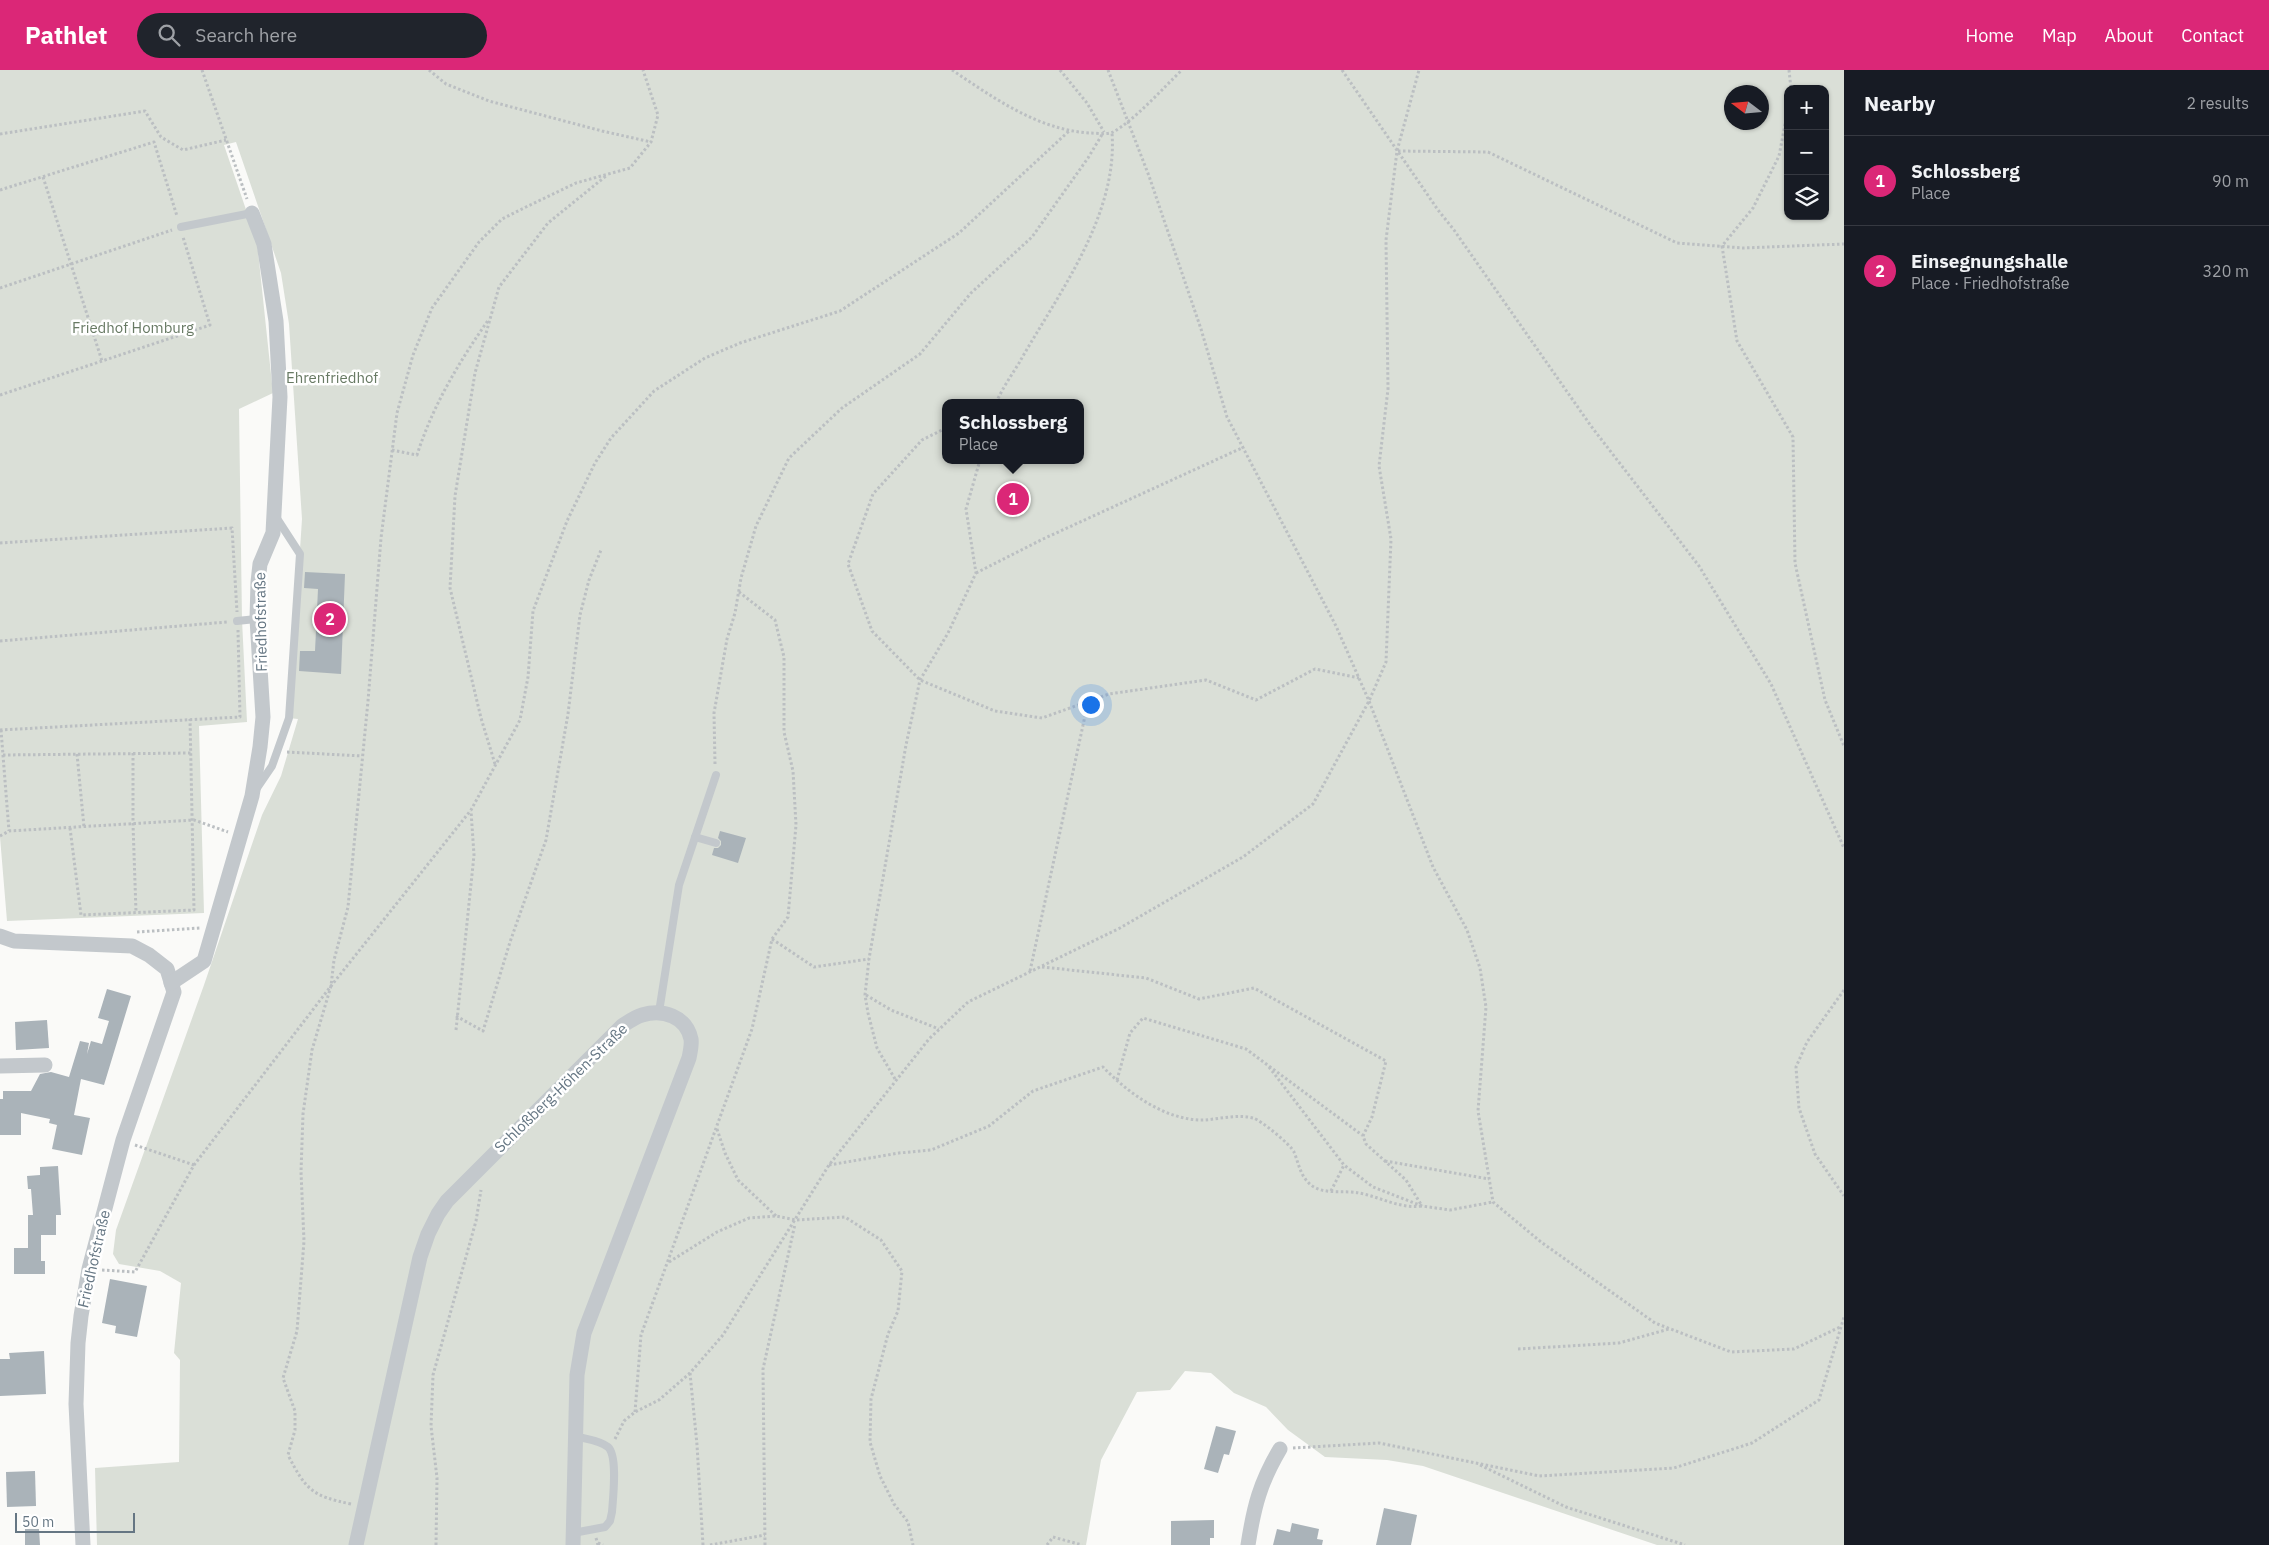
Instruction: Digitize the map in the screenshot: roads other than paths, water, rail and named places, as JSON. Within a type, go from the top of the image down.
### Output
[{"type":"street","name":"Friedhofstraße","points":[[83,1545],[76,1378],[80,1325],[89,1269],[123,1140],[174,992],[171,983],[204,961],[252,796],[263,717],[257,619],[260,564],[273,533],[280,397],[276,320],[264,244],[252,213]]},
{"type":"street","points":[[0,936],[14,941],[132,946],[149,955],[167,969],[171,983]]},
{"type":"street","name":"Schloßberg-Höhen-Straße","points":[[356,1545],[420,1257],[428,1234],[438,1214],[447,1201],[485,1162],[622,1026],[641,1015],[658,1012]]},
{"type":"street","points":[[573,1539],[577,1375],[584,1333],[689,1058],[692,1040],[686,1026],[672,1014],[658,1012]]},
{"type":"street","points":[[0,1066],[44,1065]]},
{"type":"street","points":[[1248,1545],[1255,1502],[1266,1472],[1280,1449]]},
{"type":"lane","points":[[181,227],[252,213]]},
{"type":"lane","points":[[252,796],[272,766],[279,751],[289,718],[300,554],[274,516]]},
{"type":"lane","points":[[237,621],[257,619]]},
{"type":"lane","points":[[658,1012],[679,885],[716,774]]},
{"type":"lane","points":[[695,837],[716,843]]},
{"type":"lane","points":[[573,1539],[605,1527],[610,1521],[614,1457],[610,1448],[602,1443],[575,1436]]},
{"type":"place","name":"Schlossberg","points":[[1013,499]]},
{"type":"place","name":"Einsegnungshalle","points":[[330,619]]},
{"type":"park label","name":"Friedhof Homburg","points":[[133,328]]},
{"type":"park label","name":"Ehrenfriedhof","points":[[332,378]]}]
